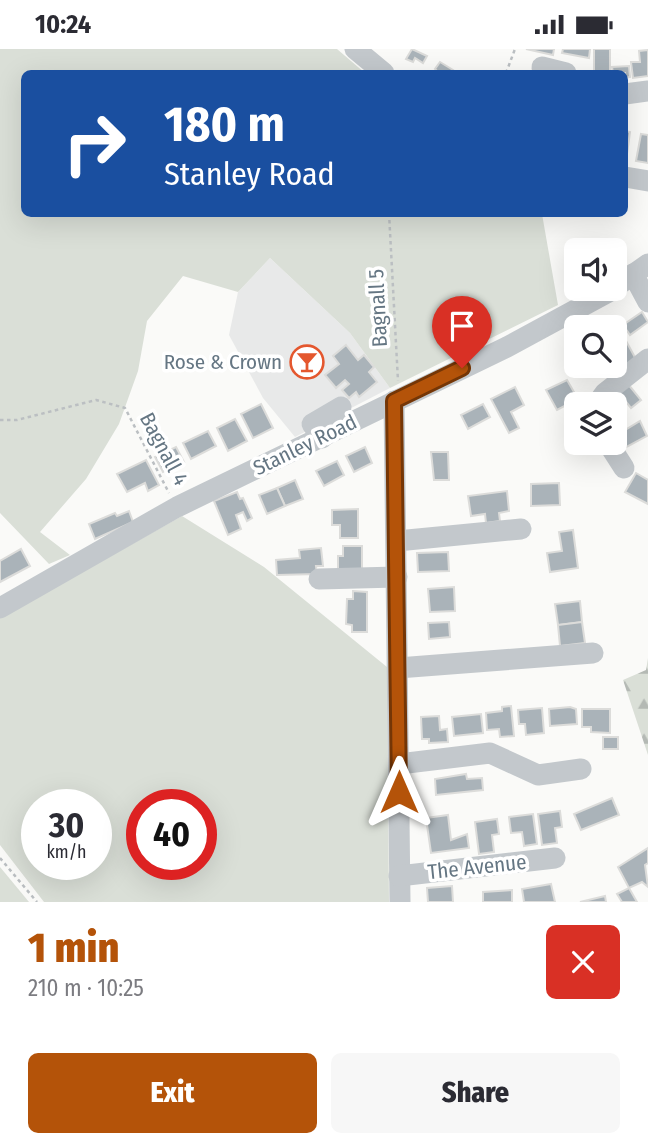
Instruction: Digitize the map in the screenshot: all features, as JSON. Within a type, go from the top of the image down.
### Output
[{"type":"street","points":[[355,49],[380,70]]},
{"type":"street","points":[[542,67],[554,70]]},
{"type":"street","points":[[628,94],[648,91]]},
{"type":"street","points":[[628,178],[648,181]]},
{"type":"street","points":[[641,269],[648,302]]},
{"type":"street","name":"Stanley Road","points":[[0,608],[177,507],[507,347],[590,301]]},
{"type":"street","points":[[606,392],[648,359]]},
{"type":"street","points":[[394,401],[400,902]]},
{"type":"street","points":[[322,438],[312,424],[341,407]]},
{"type":"street","points":[[616,455],[624,468]]},
{"type":"street","points":[[397,541],[521,529]]},
{"type":"street","points":[[319,579],[397,577]]},
{"type":"street","points":[[398,668],[593,653]]},
{"type":"street","points":[[399,764],[490,753],[538,775],[581,769]]},
{"type":"street","name":"The Avenue","points":[[399,876],[555,858]]},
{"type":"path","points":[[507,70],[515,49]]},
{"type":"path","name":"Bagnall 5","points":[[389,217],[398,381],[394,401]]},
{"type":"path","name":"Bagnall 4","points":[[0,419],[18,420],[96,400],[125,408],[177,507]]},
{"type":"path","points":[[0,858],[37,902]]},
{"type":"shaded area","name":"Rose & Crown","points":[[270,258],[350,333],[390,388],[295,437],[263,398],[229,335],[238,292]]},
{"type":"green space","points":[[0,49],[337,49],[362,70],[21,70],[21,217],[543,217],[558,305],[390,388],[350,333],[270,258],[238,292],[183,276],[147,321],[138,371],[119,424],[86,479],[40,532],[70,555],[49,564],[0,513]]},
{"type":"green space","points":[[182,516],[264,567],[387,667],[389,902],[44,902],[27,880],[112,880],[112,789],[21,789],[21,872],[0,845],[0,618]]},
{"type":"green space","points":[[648,658],[648,755],[623,680],[646,670]]},
{"type":"green space","points":[[0,867],[29,902],[0,902]]},
{"type":"building","points":[[412,49],[427,56],[423,63],[415,58],[413,62],[406,59]]},
{"type":"building","points":[[526,49],[554,49],[553,55]]},
{"type":"building","points":[[563,49],[590,49],[589,58],[562,53]]},
{"type":"building","points":[[594,49],[610,49],[610,70],[594,70]]},
{"type":"building","points":[[648,50],[648,76],[633,78],[631,62],[640,62],[639,51]]},
{"type":"building","points":[[440,62],[453,70],[436,70]]},
{"type":"building","points":[[629,66],[630,77],[628,70],[612,70],[612,67]]},
{"type":"building","points":[[641,134],[648,135],[648,163],[636,161]]},
{"type":"building","points":[[642,312],[648,322],[630,335],[627,322]]},
{"type":"building","points":[[627,343],[638,363],[629,369],[627,366]]},
{"type":"building","points":[[346,345],[358,360],[364,355],[374,367],[369,372],[377,382],[359,397],[356,392],[349,398],[342,390],[349,384],[345,380],[336,388],[325,375],[339,364],[333,356]]},
{"type":"building","points":[[567,380],[574,392],[564,392],[564,406],[557,410],[546,390]]},
{"type":"building","points":[[628,384],[641,400],[631,408],[627,403],[627,392],[618,392]]},
{"type":"building","points":[[515,387],[524,405],[511,412],[519,428],[509,433],[491,399]]},
{"type":"building","points":[[261,404],[273,428],[253,438],[241,414]]},
{"type":"building","points":[[483,404],[490,417],[468,429],[461,415]]},
{"type":"building","points":[[235,419],[247,441],[228,451],[217,428]]},
{"type":"building","points":[[640,421],[647,436],[627,447],[627,429]]},
{"type":"building","points":[[208,431],[216,446],[191,459],[183,443]]},
{"type":"building","points":[[176,447],[184,462],[163,472],[155,457]]},
{"type":"building","points":[[365,447],[372,463],[354,472],[346,456]]},
{"type":"building","points":[[431,452],[448,452],[449,480],[434,480]]},
{"type":"building","points":[[146,460],[159,485],[148,491],[145,483],[127,492],[117,474]]},
{"type":"building","points":[[337,461],[344,475],[324,486],[316,471]]},
{"type":"building","points":[[636,473],[648,480],[648,504],[625,492]]},
{"type":"building","points":[[295,480],[303,499],[285,506],[277,488]]},
{"type":"building","points":[[559,483],[560,505],[531,506],[531,484]]},
{"type":"building","points":[[277,488],[285,506],[267,514],[259,495]]},
{"type":"building","points":[[507,491],[509,511],[499,513],[500,521],[486,523],[485,514],[471,516],[468,496]]},
{"type":"building","points":[[237,492],[240,499],[243,498],[252,518],[247,521],[243,512],[236,515],[241,529],[228,535],[214,501]]},
{"type":"building","points":[[358,509],[358,538],[340,538],[340,525],[332,525],[332,510]]},
{"type":"building","points":[[129,511],[133,522],[95,539],[89,524],[115,513],[117,516]]},
{"type":"building","points":[[573,530],[578,568],[550,572],[547,553],[562,551],[559,532]]},
{"type":"building","points":[[343,546],[362,546],[362,571],[338,571],[338,556],[343,556]]},
{"type":"building","points":[[321,548],[323,566],[316,566],[317,574],[277,575],[276,560],[300,558],[299,550]]},
{"type":"building","points":[[21,549],[30,566],[0,582],[0,561]]},
{"type":"building","points":[[448,552],[449,571],[418,572],[417,553]]},
{"type":"building","points":[[454,587],[455,611],[430,612],[428,589]]},
{"type":"building","points":[[353,591],[367,592],[367,632],[352,632],[352,625],[346,624],[347,599],[353,599]]},
{"type":"building","points":[[580,601],[582,622],[558,625],[555,604]]},
{"type":"building","points":[[449,622],[450,637],[429,639],[428,623]]},
{"type":"building","points":[[582,622],[585,643],[560,646],[558,625]]},
{"type":"building","points":[[511,706],[514,736],[500,737],[499,729],[487,730],[486,713],[502,711],[502,707]]},
{"type":"building","points":[[542,708],[544,733],[526,735],[525,724],[519,724],[518,710]]},
{"type":"building","points":[[549,709],[576,709],[577,724],[550,726]]},
{"type":"building","points":[[582,709],[610,709],[610,733],[591,732],[591,727],[582,727]]},
{"type":"building","points":[[481,714],[483,733],[454,736],[452,717]]},
{"type":"building","points":[[439,716],[440,730],[447,729],[448,742],[429,743],[429,739],[422,739],[421,717]]},
{"type":"building","points":[[603,737],[618,737],[618,749],[603,749]]},
{"type":"building","points":[[466,774],[467,779],[482,778],[483,790],[436,795],[435,779]]},
{"type":"building","points":[[612,798],[619,815],[581,830],[574,814]]},
{"type":"building","points":[[560,811],[562,827],[555,828],[557,843],[542,845],[538,814]]},
{"type":"building","points":[[533,814],[537,844],[524,846],[522,832],[511,833],[509,817]]},
{"type":"building","points":[[448,815],[451,840],[467,834],[469,848],[431,853],[426,818]]},
{"type":"building","points":[[497,819],[499,834],[492,835],[494,852],[479,854],[475,822]]},
{"type":"building","points":[[648,848],[648,863],[645,865],[648,887],[642,882],[629,888],[618,867]]},
{"type":"building","points":[[551,884],[555,902],[524,902],[522,889]]},
{"type":"building","points":[[452,886],[453,902],[428,902],[427,888]]},
{"type":"building","points":[[629,888],[637,902],[622,902],[617,894]]},
{"type":"building","points":[[512,890],[512,902],[483,902],[483,892]]},
{"type":"building","points":[[605,896],[606,902],[580,902]]},
{"type":"place","name":"Rose & Crown","points":[[307,362]]},
{"type":"route","points":[[399,792],[394,401],[462,368]]}]
